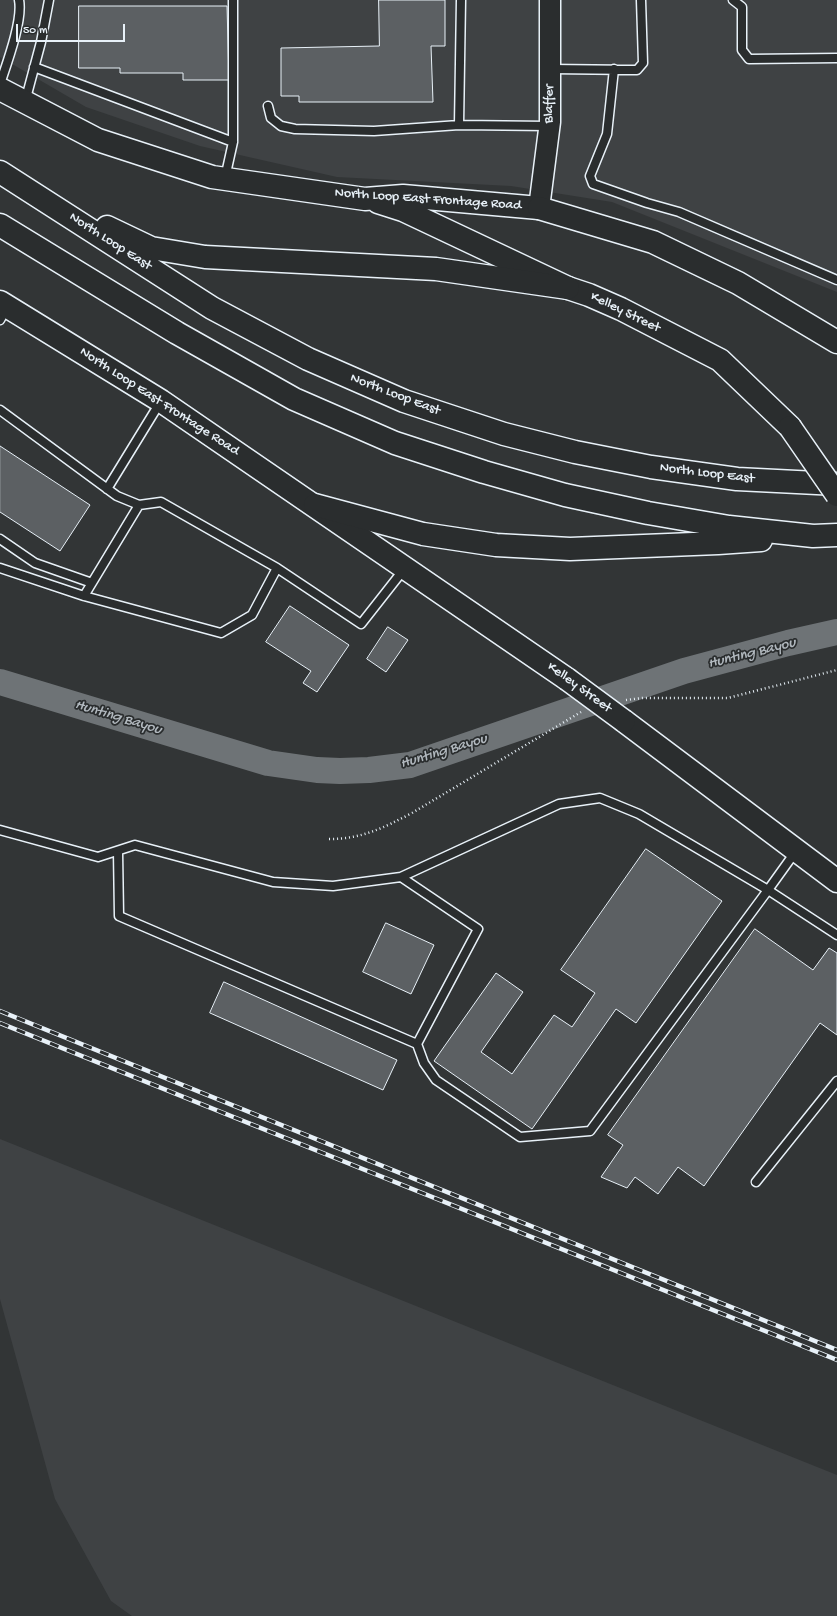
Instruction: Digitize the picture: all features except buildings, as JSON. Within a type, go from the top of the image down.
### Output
[{"type":"main road","name":"North Loop East Frontage Road","points":[[0,89],[98,140],[212,177],[365,199],[403,196],[539,208],[653,242],[738,283],[837,342]]},
{"type":"main road","name":"North Loop East","points":[[0,172],[212,308],[308,359],[404,401],[504,434],[575,452],[651,467],[737,479],[837,484]]},
{"type":"main road","points":[[33,193],[151,248],[198,256],[436,269],[568,288]]},
{"type":"main road","name":"Kelley Street","points":[[365,199],[402,210],[568,288],[589,295],[621,309],[720,360],[790,427],[837,495]]},
{"type":"main road","points":[[0,225],[177,333],[294,399],[395,443],[484,472],[565,494],[648,513],[729,527],[813,536]]},
{"type":"main road","name":"North Loop East Frontage Road","points":[[3,309],[161,401],[315,505]]},
{"type":"main road","points":[[315,505],[423,534],[496,545],[570,549],[718,543],[837,535]]},
{"type":"main road","name":"Kelley Street","points":[[315,505],[567,679],[623,710],[796,850],[837,881]]},
{"type":"street","name":"Blaffer","points":[[539,208],[550,126],[550,0]]},
{"type":"lane","points":[[0,84],[10,53],[20,8],[19,0]]},
{"type":"lane","points":[[25,102],[49,0]]},
{"type":"lane","points":[[225,179],[234,142],[233,0]]},
{"type":"lane","points":[[458,125],[461,0]]},
{"type":"lane","points":[[550,69],[637,70],[643,63],[642,0]]},
{"type":"lane","points":[[733,0],[742,7],[742,50],[749,59],[837,58]]},
{"type":"lane","points":[[34,67],[234,142]]},
{"type":"lane","points":[[614,69],[607,134],[590,176],[593,184],[647,203],[679,212],[837,280]]},
{"type":"lane","points":[[268,106],[271,118],[281,126],[295,129],[374,131],[458,125],[550,126]]},
{"type":"lane","points":[[107,489],[161,401]]},
{"type":"lane","points":[[0,410],[117,496],[139,505],[162,502],[278,568],[361,624],[406,567]]},
{"type":"lane","points":[[84,596],[139,505]]},
{"type":"lane","points":[[0,539],[35,563],[92,583]]},
{"type":"lane","points":[[0,568],[84,596],[221,633],[252,615],[278,568]]},
{"type":"lane","points":[[0,830],[98,857],[135,846],[273,882],[333,886],[401,877],[559,804],[600,798],[639,814],[768,890],[837,935]]},
{"type":"lane","points":[[118,850],[119,916],[417,1044],[424,1063],[436,1080],[520,1137],[590,1131],[796,850]]},
{"type":"lane","points":[[401,877],[478,928],[417,1044]]},
{"type":"lane","points":[[756,1182],[837,1081]]},
{"type":"path","points":[[623,710],[642,698],[728,698],[837,670]]},
{"type":"path","points":[[329,839],[347,839],[368,834],[389,825],[412,813],[584,710]]},
{"type":"shaded area","points":[[0,0],[837,0],[837,292],[612,202],[511,186],[337,177],[200,146],[86,107],[0,57]]},
{"type":"shaded area","points":[[0,1139],[837,1475],[837,1616],[132,1616],[111,1601],[55,1499],[0,1299]]},
{"type":"waterway","name":"Hunting Bayou","points":[[0,682],[268,763],[317,770],[369,770],[410,765],[684,671],[788,643],[837,632]]},
{"type":"railway","points":[[0,1011],[837,1350]]},
{"type":"railway","points":[[0,1023],[837,1360]]}]
